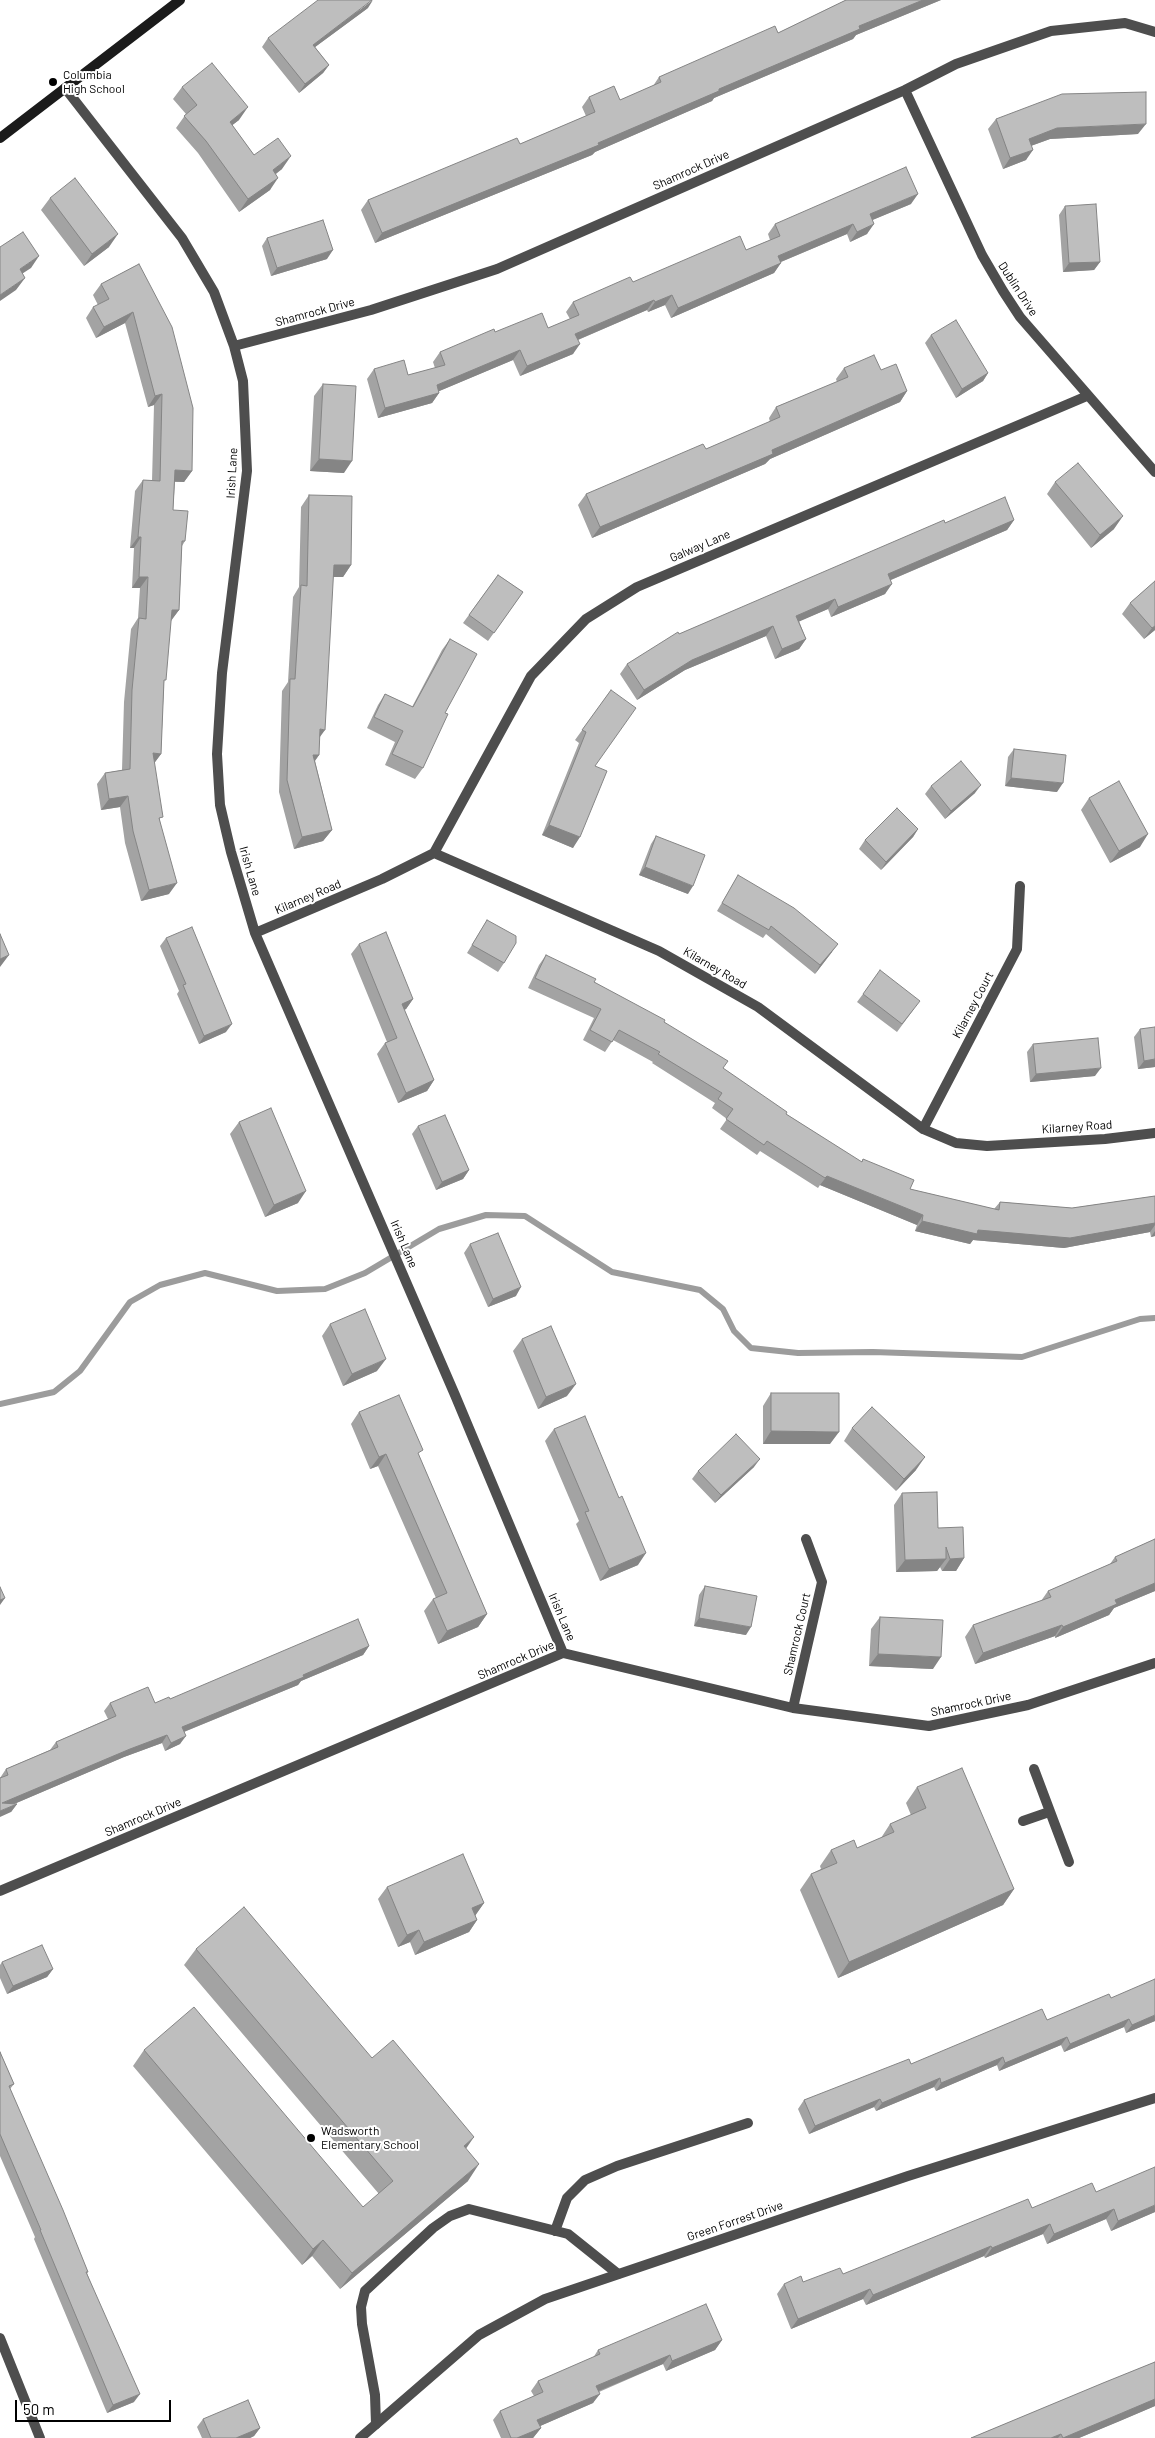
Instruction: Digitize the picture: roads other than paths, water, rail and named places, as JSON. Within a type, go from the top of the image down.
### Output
[{"type":"main road","points":[[0,138],[180,0]]},
{"type":"street","name":"Shamrock Drive","points":[[234,346],[371,310],[497,269],[905,90],[956,64],[1051,31],[1124,23],[1155,32]]},
{"type":"street","name":"Irish Lane","points":[[65,88],[182,238],[214,292],[234,346],[243,381],[247,471],[222,673],[217,754],[220,806],[231,852],[255,933],[451,1386],[563,1653]]},
{"type":"street","name":"Dublin Drive","points":[[905,90],[982,255],[1020,317],[1155,472]]},
{"type":"street","name":"Galway Lane","points":[[434,853],[531,676],[586,619],[637,587],[1088,396]]},
{"type":"street","name":"Kilarney Road","points":[[255,933],[382,879],[434,853],[659,951],[758,1006],[923,1129],[956,1143],[987,1146],[1105,1138],[1155,1132]]},
{"type":"street","name":"Kilarney Court","points":[[923,1129],[1017,949],[1020,886]]},
{"type":"street","name":"Shamrock Court","points":[[793,1708],[822,1582],[806,1539]]},
{"type":"street","name":"Shamrock Drive","points":[[0,1891],[563,1653],[793,1708],[877,1721],[929,1726],[1028,1705],[1155,1663]]},
{"type":"street","points":[[1034,1769],[1069,1862]]},
{"type":"street","points":[[1024,1821],[1049,1812]]},
{"type":"street","name":"Green Forrest Drive","points":[[360,2438],[478,2336],[545,2299],[908,2176],[1155,2098]]},
{"type":"street","points":[[555,2231],[567,2198],[585,2180],[617,2166],[748,2123]]},
{"type":"street","points":[[376,2424],[375,2395],[362,2324],[361,2307],[365,2291],[433,2228],[450,2216],[469,2209],[568,2234],[618,2274]]},
{"type":"street","points":[[0,2338],[40,2438]]},
{"type":"waterway","points":[[0,1404],[54,1392],[80,1371],[130,1302],[160,1285],[205,1273],[277,1291],[325,1289],[365,1273],[439,1229],[486,1215],[525,1216],[612,1272],[700,1290],[723,1309],[734,1331],[751,1348],[798,1353],[873,1352],[1022,1357],[1140,1319],[1155,1318]]},
{"type":"place","name":"Columbia High School","points":[[53,82]]},
{"type":"place","name":"Wadsworth Elementary School","points":[[311,2138]]}]
